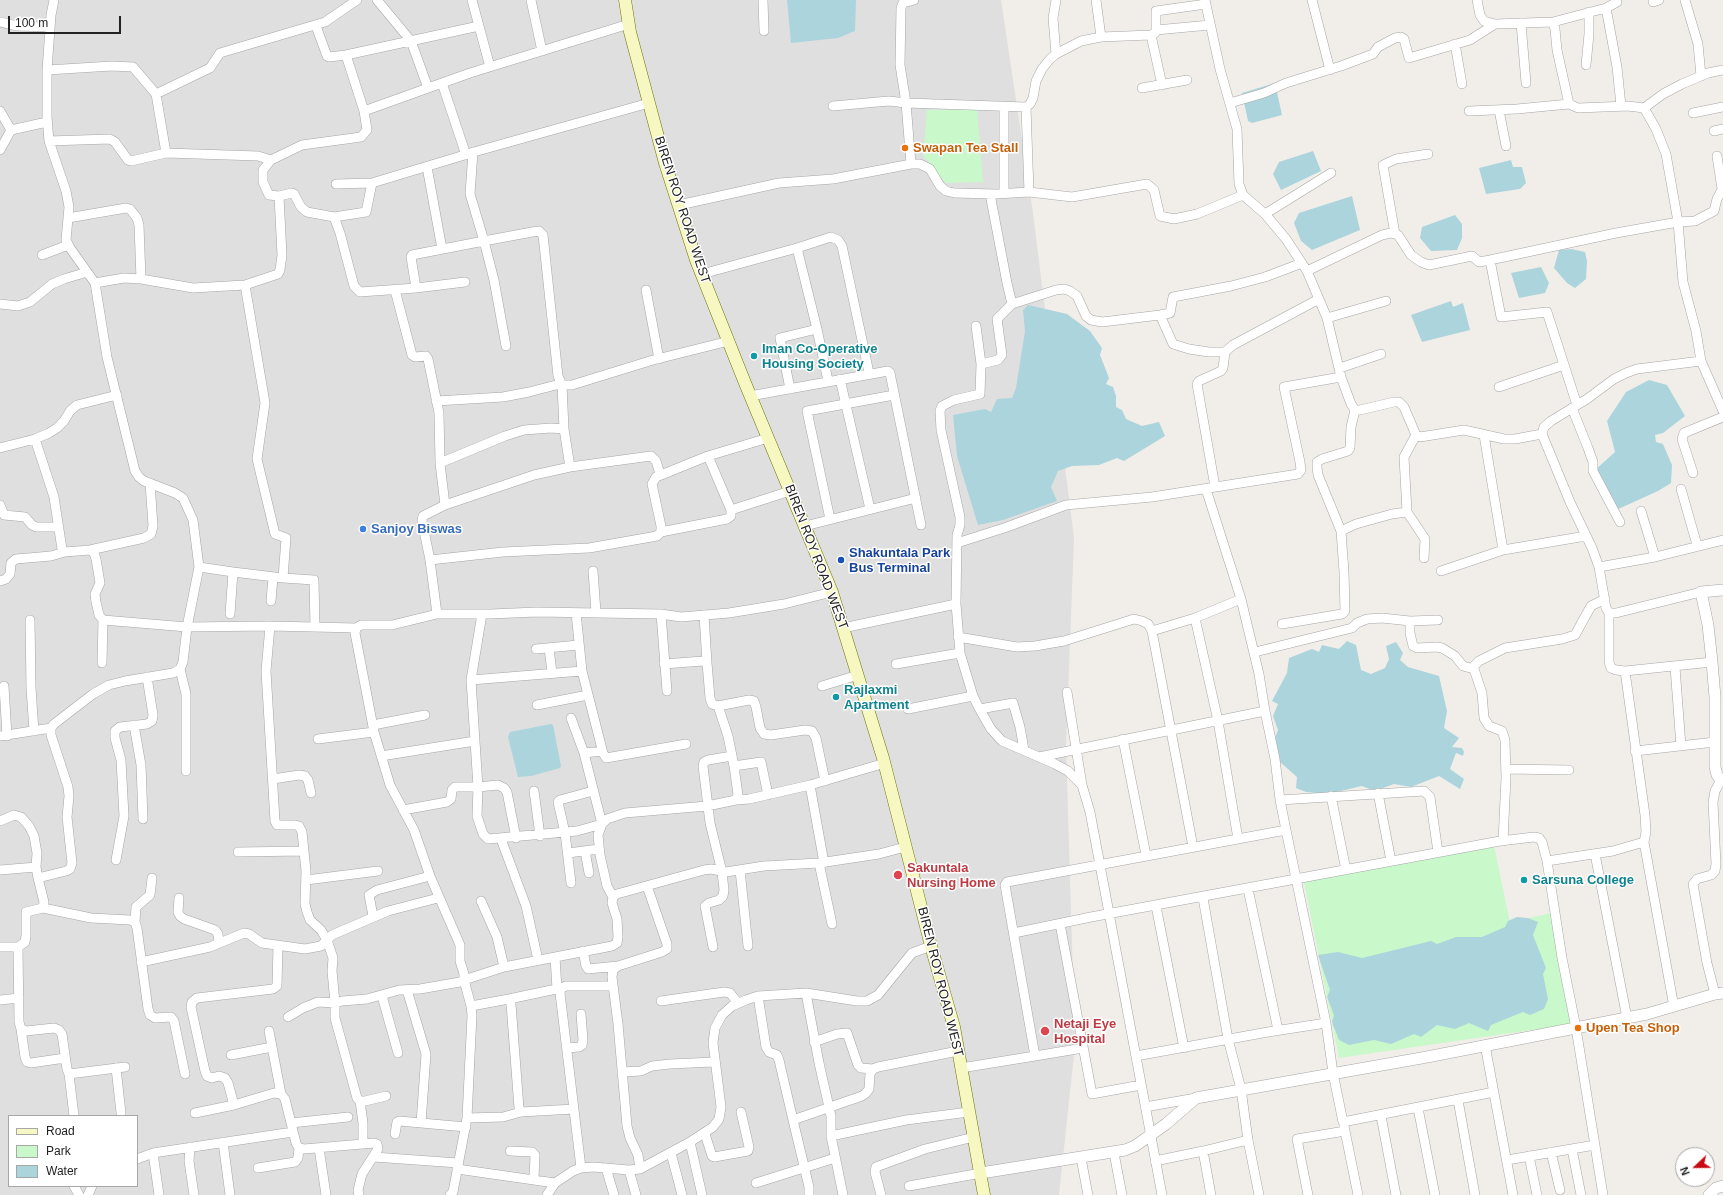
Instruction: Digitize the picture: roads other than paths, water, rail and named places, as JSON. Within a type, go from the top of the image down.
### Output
[{"type":"main road","name":"BIREN ROY ROAD WEST","points":[[625,0],[629,24],[665,162],[702,274],[750,396],[832,592],[885,762],[905,847],[945,993],[958,1051],[984,1195]]},
{"type":"street","points":[[54,0],[50,27],[47,70],[47,122],[49,141],[66,191],[69,207],[66,233],[68,245],[95,283],[107,357],[135,471],[139,477],[150,483],[175,492],[183,498],[189,509],[194,526],[200,567],[187,627],[183,662],[180,669],[186,694],[186,772]]},
{"type":"street","points":[[156,94],[210,68],[220,53],[316,26],[325,22],[357,0]]},
{"type":"street","points":[[377,0],[410,41],[428,88]]},
{"type":"street","points":[[472,0],[490,67]]},
{"type":"street","points":[[531,0],[542,51]]},
{"type":"street","points":[[762,0],[764,31]]},
{"type":"street","points":[[911,164],[906,103],[900,65],[901,8],[903,2],[914,0]]},
{"type":"street","points":[[1056,0],[1054,18],[1056,54]]},
{"type":"street","points":[[1096,0],[1101,37]]},
{"type":"street","points":[[1312,0],[1330,70]]},
{"type":"street","points":[[1477,0],[1480,15],[1484,21],[1495,24],[1553,22],[1606,8],[1617,2]]},
{"type":"street","points":[[1685,0],[1696,39],[1701,76]]},
{"type":"street","points":[[1162,85],[1154,32],[1156,10],[1205,2],[1220,69],[1237,129],[1239,184],[1243,195],[1264,214],[1286,239],[1304,267],[1327,318],[1340,372],[1349,399],[1355,410],[1351,427],[1350,448],[1348,451],[1317,462],[1318,475],[1341,531],[1345,611],[1342,614],[1308,621],[1282,624]]},
{"type":"street","points":[[1606,8],[1617,67],[1620,106]]},
{"type":"street","points":[[1586,65],[1589,34],[1589,12]]},
{"type":"street","points":[[0,22],[17,26],[50,27]]},
{"type":"street","points":[[1553,22],[1556,30],[1558,57],[1569,104]]},
{"type":"street","points":[[1521,23],[1526,83]]},
{"type":"street","points":[[364,111],[490,67],[629,24]]},
{"type":"street","points":[[1230,103],[1264,93],[1286,82],[1330,70],[1373,54],[1378,47],[1395,38],[1401,37],[1404,39],[1409,58],[1470,40],[1495,24]]},
{"type":"street","points":[[833,106],[889,100],[906,103],[1004,108],[1026,107],[1030,104],[1033,98],[1036,81],[1042,69],[1056,54],[1081,41],[1101,37],[1210,25]]},
{"type":"street","points":[[316,26],[327,56],[329,57],[346,55],[479,26]]},
{"type":"street","points":[[1455,44],[1462,84]]},
{"type":"street","points":[[346,55],[364,111],[367,130],[361,137],[302,145],[271,160],[263,170],[263,182],[269,195],[279,196],[292,193],[296,196],[304,211],[334,217],[366,212],[372,183]]},
{"type":"street","points":[[47,70],[112,66],[133,67],[156,94],[166,153]]},
{"type":"street","points":[[1469,111],[1569,104],[1578,108],[1620,106],[1644,108],[1669,90],[1701,76],[1723,70]]},
{"type":"street","points":[[1142,88],[1187,80]]},
{"type":"street","points":[[442,83],[469,154],[470,194],[494,280],[506,346]]},
{"type":"street","points":[[336,184],[372,183],[649,103]]},
{"type":"street","points":[[1026,107],[1029,192]]},
{"type":"street","points":[[1693,113],[1723,107]]},
{"type":"street","points":[[1004,108],[1004,193]]},
{"type":"street","points":[[1644,108],[1656,129],[1666,154],[1678,222],[1683,282],[1696,331],[1700,361],[1723,411]]},
{"type":"street","points":[[1499,110],[1506,146]]},
{"type":"street","points":[[0,111],[11,130]]},
{"type":"street","points":[[0,150],[11,130],[47,122]]},
{"type":"street","points":[[1714,131],[1723,129]]},
{"type":"street","points":[[49,141],[110,139],[115,142],[128,160],[131,161],[166,153],[258,156],[271,160]]},
{"type":"street","points":[[1395,234],[1383,165],[1396,159],[1428,154]]},
{"type":"street","points":[[981,364],[1000,358],[1002,355],[996,319],[1012,304],[1056,290],[1064,289],[1070,291],[1077,296],[1086,316],[1091,320],[1102,322],[1170,313],[1173,297],[1231,286],[1304,267],[1382,234],[1391,233],[1398,235],[1403,240],[1411,255],[1421,262],[1430,265],[1472,256],[1480,262],[1616,233],[1678,222],[1695,221],[1714,211],[1717,199],[1723,188],[1717,156]]},
{"type":"street","points":[[679,205],[779,183],[833,179],[911,164],[920,164],[930,169],[940,186],[946,191],[954,193],[990,194],[1029,192],[1072,197],[1147,184],[1154,190],[1160,216],[1174,219],[1197,214],[1243,195]]},
{"type":"street","points":[[427,167],[442,248]]},
{"type":"street","points":[[1264,214],[1331,173]]},
{"type":"street","points":[[990,194],[1012,304]]},
{"type":"street","points":[[95,283],[124,278],[141,279],[193,288],[245,285],[278,274],[282,255],[279,196]]},
{"type":"street","points":[[68,218],[130,208],[137,218],[139,225],[141,279]]},
{"type":"street","points":[[334,217],[340,233],[354,286],[360,292],[395,290],[465,282]]},
{"type":"street","points":[[416,288],[411,257],[412,255],[442,248],[532,232],[539,231],[543,235],[558,376],[561,384],[564,429],[570,467]]},
{"type":"street","points":[[702,274],[832,237],[838,240],[842,246],[869,373]]},
{"type":"street","points":[[42,255],[68,245]]},
{"type":"street","points":[[797,248],[828,381]]},
{"type":"street","points":[[1490,260],[1501,317],[1547,312],[1593,462],[1593,471],[1620,522]]},
{"type":"street","points":[[0,304],[18,306],[30,302],[52,284],[87,272]]},
{"type":"street","points":[[245,285],[266,403],[257,459],[275,534],[286,538],[283,578]]},
{"type":"street","points":[[395,290],[412,355],[415,357],[426,356],[428,359],[439,413],[440,463],[445,505]]},
{"type":"street","points":[[646,290],[659,359]]},
{"type":"street","points":[[1160,315],[1172,344],[1189,349],[1209,352],[1225,352],[1233,345],[1319,299]]},
{"type":"street","points":[[1327,318],[1386,301]]},
{"type":"street","points":[[976,326],[981,364],[980,394],[954,400],[942,406],[940,411],[941,430],[960,517],[957,543],[956,604],[960,653],[973,696],[991,729],[1002,741],[1068,771],[1082,785]]},
{"type":"street","points":[[788,389],[790,389],[780,338],[817,329]]},
{"type":"street","points":[[436,401],[503,397],[561,384],[572,385],[659,359],[729,341]]},
{"type":"street","points":[[1215,487],[1197,384],[1199,381],[1221,371],[1223,368],[1225,352]]},
{"type":"street","points":[[957,543],[1007,527],[1066,505],[1152,497],[1298,474],[1301,470],[1300,462],[1284,387],[1340,372],[1381,354]]},
{"type":"street","points":[[1700,361],[1638,369],[1626,373],[1614,379],[1575,407],[1546,425],[1542,430],[1542,434],[1599,567],[1608,613],[1609,662],[1611,668],[1625,671],[1712,662]]},
{"type":"street","points":[[1499,387],[1564,366]]},
{"type":"street","points":[[750,396],[869,373],[888,371],[890,373],[921,524]]},
{"type":"street","points":[[840,379],[870,509]]},
{"type":"street","points":[[0,448],[35,439],[57,428],[64,422],[70,411],[77,405],[117,395]]},
{"type":"street","points":[[830,519],[807,411],[894,395]]},
{"type":"street","points":[[1355,410],[1399,402],[1404,407],[1416,435]]},
{"type":"street","points":[[1693,473],[1682,439],[1684,433],[1723,417]]},
{"type":"street","points":[[440,463],[485,443],[518,432],[550,428],[564,429]]},
{"type":"street","points":[[1416,435],[1424,437],[1464,430],[1484,435],[1515,439],[1542,434]]},
{"type":"street","points":[[1416,435],[1404,457],[1407,512],[1425,539],[1424,558]]},
{"type":"street","points":[[1484,435],[1503,550]]},
{"type":"street","points":[[661,532],[652,484],[653,480],[660,474],[708,456],[768,438]]},
{"type":"street","points":[[35,439],[54,497],[62,549],[65,552]]},
{"type":"street","points":[[437,614],[430,560],[422,521],[423,516],[445,505],[534,475],[570,467],[651,456],[656,461],[660,474]]},
{"type":"street","points":[[430,560],[503,552],[589,548],[651,538],[657,536],[661,532],[727,519],[731,516],[731,510],[708,456]]},
{"type":"street","points":[[0,581],[6,579],[10,574],[10,563],[16,559],[51,556],[65,552],[90,550],[144,538],[151,534],[153,526],[150,483]]},
{"type":"street","points":[[1206,489],[1241,599],[1255,652],[1275,759],[1280,800],[1326,1024],[1333,1073],[1358,1195]]},
{"type":"street","points":[[1681,489],[1697,545]]},
{"type":"street","points":[[731,510],[790,491]]},
{"type":"street","points":[[805,526],[916,498]]},
{"type":"street","points":[[0,505],[4,515],[25,517],[32,525],[36,527],[59,527]]},
{"type":"street","points":[[1642,511],[1656,557]]},
{"type":"street","points":[[1341,531],[1356,524],[1392,514],[1407,512]]},
{"type":"street","points":[[1441,571],[1503,550],[1586,536]]},
{"type":"street","points":[[1599,567],[1656,557],[1697,545],[1723,540]]},
{"type":"street","points":[[90,550],[94,553],[100,578],[100,583],[95,594],[98,615],[103,620],[187,627],[270,626],[356,628],[361,625],[392,625],[437,614],[596,612],[661,614],[681,617],[729,613],[784,604],[832,592]]},
{"type":"street","points":[[200,567],[273,577],[314,580],[315,628]]},
{"type":"street","points":[[593,571],[596,612]]},
{"type":"street","points":[[230,614],[232,572]]},
{"type":"street","points":[[271,601],[273,577]]},
{"type":"street","points":[[1608,613],[1616,613],[1702,592],[1723,590]]},
{"type":"street","points":[[1145,1107],[1485,1046],[1627,1018],[1674,1007],[1719,994],[1707,963],[1693,884],[1697,879],[1711,875],[1715,871],[1716,864],[1713,802],[1715,791],[1722,781],[1715,767],[1712,662],[1708,625],[1702,592]]},
{"type":"street","points":[[1152,631],[1195,618],[1241,599]]},
{"type":"street","points":[[1503,841],[1506,769],[1505,740],[1502,731],[1489,726],[1484,718],[1482,693],[1474,669],[1475,663],[1505,648],[1562,639],[1575,634],[1591,606],[1605,599]]},
{"type":"street","points":[[843,628],[956,604]]},
{"type":"street","points":[[576,613],[582,671],[602,751],[606,758],[686,744]]},
{"type":"street","points":[[482,614],[472,680],[478,787],[477,816],[483,834],[488,839],[540,836],[587,829],[602,824]]},
{"type":"street","points":[[661,614],[667,692]]},
{"type":"street","points":[[704,614],[710,698],[712,704],[718,706],[749,700],[754,701],[760,728],[764,734],[771,735],[805,730],[812,731],[816,738],[825,781]]},
{"type":"street","points":[[1195,618],[1218,721],[1238,839]]},
{"type":"street","points":[[1255,652],[1352,628],[1357,623],[1366,619],[1382,618],[1410,621],[1438,620]]},
{"type":"street","points":[[30,620],[30,688],[34,731]]},
{"type":"street","points":[[102,663],[103,620]]},
{"type":"street","points":[[958,637],[1017,647],[1035,646],[1064,641],[1134,620],[1142,620],[1148,624],[1152,631],[1193,847]]},
{"type":"street","points":[[1308,621],[1312,638]]},
{"type":"street","points":[[1410,621],[1410,633],[1413,646],[1417,648],[1442,648],[1455,656],[1463,666],[1474,669]]},
{"type":"street","points":[[270,626],[266,671],[275,821],[277,825],[299,826],[302,832],[306,880],[305,904],[310,920],[321,930],[327,940],[333,958],[332,970],[335,1018],[357,1098],[360,1102],[363,1123],[363,1144]]},
{"type":"street","points":[[356,628],[355,633],[381,756],[390,785],[419,843],[438,898],[460,945],[460,962],[471,1006],[471,1052],[467,1122],[453,1192],[450,1195]]},
{"type":"street","points":[[536,649],[579,645]]},
{"type":"street","points":[[549,648],[552,673]]},
{"type":"street","points":[[896,664],[960,653]]},
{"type":"street","points":[[664,664],[703,661],[707,663]]},
{"type":"street","points":[[1675,667],[1681,746]]},
{"type":"street","points":[[38,878],[66,871],[72,864],[68,829],[68,787],[51,736],[51,728],[54,724],[93,694],[117,683],[173,673],[180,669]]},
{"type":"street","points":[[472,680],[582,671]]},
{"type":"street","points":[[1625,671],[1645,815],[1646,832],[1644,842],[1674,1007]]},
{"type":"street","points":[[822,686],[858,675]]},
{"type":"street","points":[[116,860],[124,816],[121,760],[115,738],[115,731],[120,727],[147,724],[152,721],[153,715],[147,677]]},
{"type":"street","points":[[4,686],[3,736],[51,728]]},
{"type":"street","points":[[1067,692],[1082,785],[1090,812],[1108,914],[1136,1056],[1149,1136],[1162,1195]]},
{"type":"street","points":[[537,705],[588,695]]},
{"type":"street","points":[[908,709],[973,696]]},
{"type":"street","points":[[980,709],[1013,703],[1020,727],[1024,750]]},
{"type":"street","points":[[718,706],[728,736],[734,766],[738,795],[736,800]]},
{"type":"street","points":[[1038,757],[1265,711]]},
{"type":"street","points":[[318,739],[374,728],[425,715]]},
{"type":"street","points":[[571,718],[584,754],[602,824]]},
{"type":"street","points":[[134,725],[141,765],[143,819]]},
{"type":"street","points":[[1124,739],[1146,855]]},
{"type":"street","points":[[381,756],[475,741]]},
{"type":"street","points":[[1636,751],[1675,745],[1681,746],[1715,742]]},
{"type":"street","points":[[584,754],[602,751]]},
{"type":"street","points":[[713,947],[705,906],[719,900],[723,896],[724,890],[722,872],[707,806],[703,766],[704,762],[732,756]]},
{"type":"street","points":[[734,766],[761,762],[768,795]]},
{"type":"street","points":[[288,1017],[302,1008],[318,1002],[335,1003],[367,999],[399,990],[420,989],[460,982],[504,968],[612,946],[616,943],[617,919],[612,903],[612,897],[606,882],[599,849],[598,835],[602,824],[607,819],[625,813],[707,806],[768,795],[825,781],[885,762]]},
{"type":"street","points":[[1506,769],[1569,770]]},
{"type":"street","points":[[273,779],[305,776],[308,780],[311,793]]},
{"type":"street","points":[[403,810],[447,802],[450,799],[452,790],[455,787],[498,785],[504,788],[507,792],[516,838]]},
{"type":"street","points":[[810,785],[821,863],[832,924]]},
{"type":"street","points":[[534,791],[540,836]]},
{"type":"street","points":[[571,883],[565,833],[558,802],[560,800],[593,791]]},
{"type":"street","points":[[1280,800],[1424,791],[1428,793],[1430,797],[1438,852]]},
{"type":"street","points":[[1378,793],[1391,861]]},
{"type":"street","points":[[1330,796],[1346,870]]},
{"type":"street","points":[[0,821],[14,815],[21,817],[29,826],[34,836],[37,853],[36,867],[44,902],[43,908]]},
{"type":"street","points":[[1034,1056],[1005,886],[1007,882],[1286,830]]},
{"type":"street","points":[[1014,933],[1438,852],[1503,841],[1534,837],[1539,838],[1542,842],[1547,861],[1562,958],[1576,1028],[1604,1195]]},
{"type":"street","points":[[501,839],[527,911],[538,960]]},
{"type":"street","points":[[1547,861],[1613,851],[1644,842]]},
{"type":"street","points":[[612,897],[617,894],[704,870],[711,869],[722,872],[764,866],[821,863],[879,854],[905,847]]},
{"type":"street","points":[[568,853],[599,849]]},
{"type":"street","points":[[585,851],[589,873]]},
{"type":"street","points":[[238,852],[304,852]]},
{"type":"street","points":[[1595,854],[1627,1018]]},
{"type":"street","points":[[0,870],[36,867]]},
{"type":"street","points":[[740,870],[748,946]]},
{"type":"street","points":[[306,880],[378,871]]},
{"type":"street","points":[[373,916],[370,895],[376,890],[430,876]]},
{"type":"street","points":[[152,878],[150,895],[136,907],[135,922],[148,1009],[150,1015],[155,1018],[171,1017],[174,1021],[185,1074]]},
{"type":"street","points":[[583,951],[586,966],[588,968],[618,966],[667,949],[667,944],[647,886]]},
{"type":"street","points":[[1248,889],[1278,1030]]},
{"type":"street","points":[[179,898],[178,912],[180,916],[184,919],[215,930],[218,934],[219,944]]},
{"type":"street","points":[[141,962],[201,950],[244,933],[262,943],[312,949],[321,946],[332,935],[373,916],[438,898]]},
{"type":"street","points":[[1203,898],[1228,1039],[1241,1089],[1258,1195]]},
{"type":"street","points":[[480,901],[497,936],[504,968]]},
{"type":"street","points":[[1156,906],[1184,1048]]},
{"type":"street","points":[[65,1058],[31,1063],[27,1062],[25,1057],[19,1022],[18,948],[24,942],[26,936],[26,912],[43,908],[91,918],[130,920],[135,922]]},
{"type":"street","points":[[1060,924],[1092,1094],[1141,1085]]},
{"type":"street","points":[[234,1105],[228,1083],[225,1078],[219,1076],[212,1078],[207,1076],[191,1007],[192,1002],[197,998],[273,989],[277,986],[278,946]]},
{"type":"street","points":[[547,1195],[555,1182],[573,1171],[581,1168],[640,1169],[705,1134],[713,1127],[719,1119],[722,1107],[714,1062],[713,1043],[715,1028],[722,1015],[738,1003],[758,996],[806,993],[857,1001],[867,1001],[878,995],[912,953],[931,946]]},
{"type":"street","points":[[0,947],[18,948]]},
{"type":"street","points":[[555,957],[581,1168]]},
{"type":"street","points":[[618,966],[613,970],[612,977],[628,1133],[636,1150],[640,1169]]},
{"type":"street","points":[[471,1006],[559,989],[566,986],[613,986]]},
{"type":"street","points":[[407,990],[426,1054],[421,1123]]},
{"type":"street","points":[[661,1001],[724,992],[730,993],[738,1003]]},
{"type":"street","points":[[806,993],[814,1042],[830,1108],[832,1123],[831,1136],[834,1158],[844,1195]]},
{"type":"street","points":[[382,996],[398,1053]]},
{"type":"street","points":[[758,996],[766,1047],[769,1052],[777,1055],[779,1060],[809,1187],[809,1195]]},
{"type":"street","points":[[0,1000],[19,998]]},
{"type":"street","points":[[509,999],[511,1004],[519,1108],[521,1112]]},
{"type":"street","points":[[567,1048],[579,1047],[582,1045],[581,1014]]},
{"type":"street","points":[[1136,1056],[1278,1030],[1326,1024]]},
{"type":"street","points":[[21,1029],[26,1031],[54,1028],[59,1030],[62,1034],[74,1115]]},
{"type":"street","points":[[258,1168],[295,1162],[298,1158],[298,1148],[285,1099],[282,1094],[269,1031]]},
{"type":"street","points":[[814,1042],[837,1034],[847,1033],[858,1065],[861,1068],[873,1069],[958,1051]]},
{"type":"street","points":[[1485,1046],[1513,1195]]},
{"type":"street","points":[[231,1055],[272,1047]]},
{"type":"street","points":[[961,1068],[1083,1048]]},
{"type":"street","points":[[622,1072],[640,1071],[652,1066],[670,1064],[714,1062]]},
{"type":"street","points":[[69,1074],[120,1067],[121,1113]]},
{"type":"street","points":[[793,1120],[830,1108],[866,1093],[869,1089],[870,1074],[873,1069]]},
{"type":"street","points":[[1308,1195],[1297,1140],[1381,1116],[1494,1092]]},
{"type":"street","points":[[194,1113],[234,1105],[274,1093],[282,1094]]},
{"type":"street","points":[[360,1102],[386,1096]]},
{"type":"street","points":[[909,1186],[1114,1153],[1135,1146],[1166,1124],[1196,1098]]},
{"type":"street","points":[[1458,1100],[1476,1195]]},
{"type":"street","points":[[1418,1108],[1435,1195]]},
{"type":"street","points":[[395,1134],[398,1121],[421,1123],[467,1122],[521,1112],[574,1109]]},
{"type":"street","points":[[705,1134],[712,1156],[714,1157],[748,1151],[749,1147],[741,1112]]},
{"type":"street","points":[[831,1136],[906,1120],[969,1112]]},
{"type":"street","points":[[1381,1116],[1396,1195]]},
{"type":"street","points":[[138,1159],[153,1153],[223,1142],[348,1117]]},
{"type":"street","points":[[881,1195],[875,1172],[876,1167],[925,1149],[974,1137]]},
{"type":"street","points":[[1155,1161],[1248,1140]]},
{"type":"street","points":[[223,1142],[230,1195]]},
{"type":"street","points":[[690,1142],[702,1195]]},
{"type":"street","points":[[298,1148],[377,1144],[378,1149],[362,1174],[358,1190],[359,1195]]},
{"type":"street","points":[[1507,1160],[1595,1145]]},
{"type":"street","points":[[190,1147],[189,1161],[194,1195]]},
{"type":"street","points":[[319,1148],[326,1195]]},
{"type":"street","points":[[1572,1149],[1581,1195]]},
{"type":"street","points":[[510,1151],[532,1152],[534,1155],[534,1179]]},
{"type":"street","points":[[1203,1151],[1211,1195]]},
{"type":"street","points":[[1551,1152],[1560,1190]]},
{"type":"street","points":[[153,1153],[159,1195]]},
{"type":"street","points":[[671,1153],[682,1195]]},
{"type":"street","points":[[1114,1153],[1122,1195]]},
{"type":"street","points":[[1529,1156],[1537,1195]]},
{"type":"street","points":[[374,1157],[457,1166],[555,1182]]},
{"type":"street","points":[[756,1183],[834,1158]]},
{"type":"street","points":[[1081,1158],[1088,1195]]},
{"type":"street","points":[[606,1168],[614,1195]]},
{"type":"street","points":[[629,1170],[636,1195]]},
{"type":"street","points":[[1709,1195],[1716,1188],[1723,1186]]},
{"type":"water","points":[[787,0],[856,0],[855,31],[838,38],[791,43]]},
{"type":"water","points":[[1275,83],[1282,115],[1252,123],[1248,121],[1242,93]]},
{"type":"water","points":[[1313,151],[1321,171],[1281,190],[1273,174],[1279,162]]},
{"type":"water","points":[[1511,160],[1513,167],[1522,167],[1526,183],[1520,189],[1486,194],[1479,168]]},
{"type":"water","points":[[1352,196],[1360,230],[1312,250],[1301,241],[1294,223],[1299,213]]},
{"type":"water","points":[[1455,215],[1462,224],[1462,238],[1457,250],[1431,251],[1420,238],[1422,227]]},
{"type":"water","points":[[1571,249],[1585,252],[1587,261],[1586,279],[1575,288],[1567,283],[1554,268],[1559,250]]},
{"type":"water","points":[[1541,267],[1549,283],[1545,293],[1519,298],[1511,273]]},
{"type":"water","points":[[1451,301],[1453,307],[1463,303],[1470,330],[1422,342],[1411,315]]},
{"type":"water","points":[[1028,305],[1067,314],[1090,331],[1102,348],[1100,355],[1109,378],[1106,384],[1113,387],[1116,396],[1116,407],[1122,410],[1126,419],[1142,426],[1159,422],[1165,436],[1124,461],[1117,458],[1099,465],[1072,466],[1058,471],[1051,487],[1057,501],[1003,520],[978,525],[957,456],[953,415],[985,409],[991,412],[997,399],[1012,398],[1016,388],[1025,331],[1023,310]]},
{"type":"water","points":[[1649,380],[1667,385],[1685,416],[1663,433],[1655,435],[1656,442],[1663,444],[1672,465],[1671,483],[1658,491],[1616,510],[1595,470],[1615,452],[1607,421],[1626,392]]},
{"type":"water","points":[[1347,641],[1356,645],[1361,670],[1371,674],[1385,668],[1389,659],[1386,646],[1396,642],[1403,653],[1400,660],[1408,667],[1439,676],[1447,711],[1444,728],[1459,738],[1452,747],[1462,748],[1464,752],[1463,756],[1456,753],[1450,769],[1464,779],[1460,789],[1439,776],[1411,787],[1394,784],[1375,791],[1362,786],[1328,794],[1306,792],[1296,788],[1297,777],[1280,762],[1273,743],[1278,730],[1273,716],[1278,704],[1272,701],[1287,673],[1289,658],[1312,649],[1319,652],[1322,645],[1339,649]]},
{"type":"water","points":[[551,724],[553,725],[561,766],[560,768],[531,776],[518,777],[508,737],[510,732]]},
{"type":"water","points":[[1517,917],[1528,918],[1538,922],[1533,935],[1546,968],[1543,974],[1548,999],[1544,1009],[1530,1015],[1523,1012],[1491,1025],[1488,1031],[1469,1023],[1455,1029],[1437,1025],[1421,1037],[1414,1034],[1391,1044],[1374,1040],[1349,1045],[1339,1040],[1332,1022],[1334,1015],[1327,997],[1330,990],[1318,955],[1338,952],[1362,958],[1431,941],[1437,944],[1456,937],[1482,937],[1505,927],[1508,921]]},
{"type":"place","name":"Swapan Tea Stall","points":[[905,148]]},
{"type":"place","name":"Iman Co-Operative Housing Society","points":[[754,356]]},
{"type":"place","name":"Sanjoy Biswas","points":[[363,529]]},
{"type":"place","name":"Shakuntala Park Bus Terminal","points":[[841,560]]},
{"type":"place","name":"Rajlaxmi Apartment","points":[[836,697]]},
{"type":"place","name":"Sakuntala Nursing Home","points":[[898,875]]},
{"type":"place","name":"Sarsuna College","points":[[1524,880]]},
{"type":"place","name":"Upen Tea Shop","points":[[1578,1028]]},
{"type":"place","name":"Netaji Eye Hospital","points":[[1045,1031]]}]
